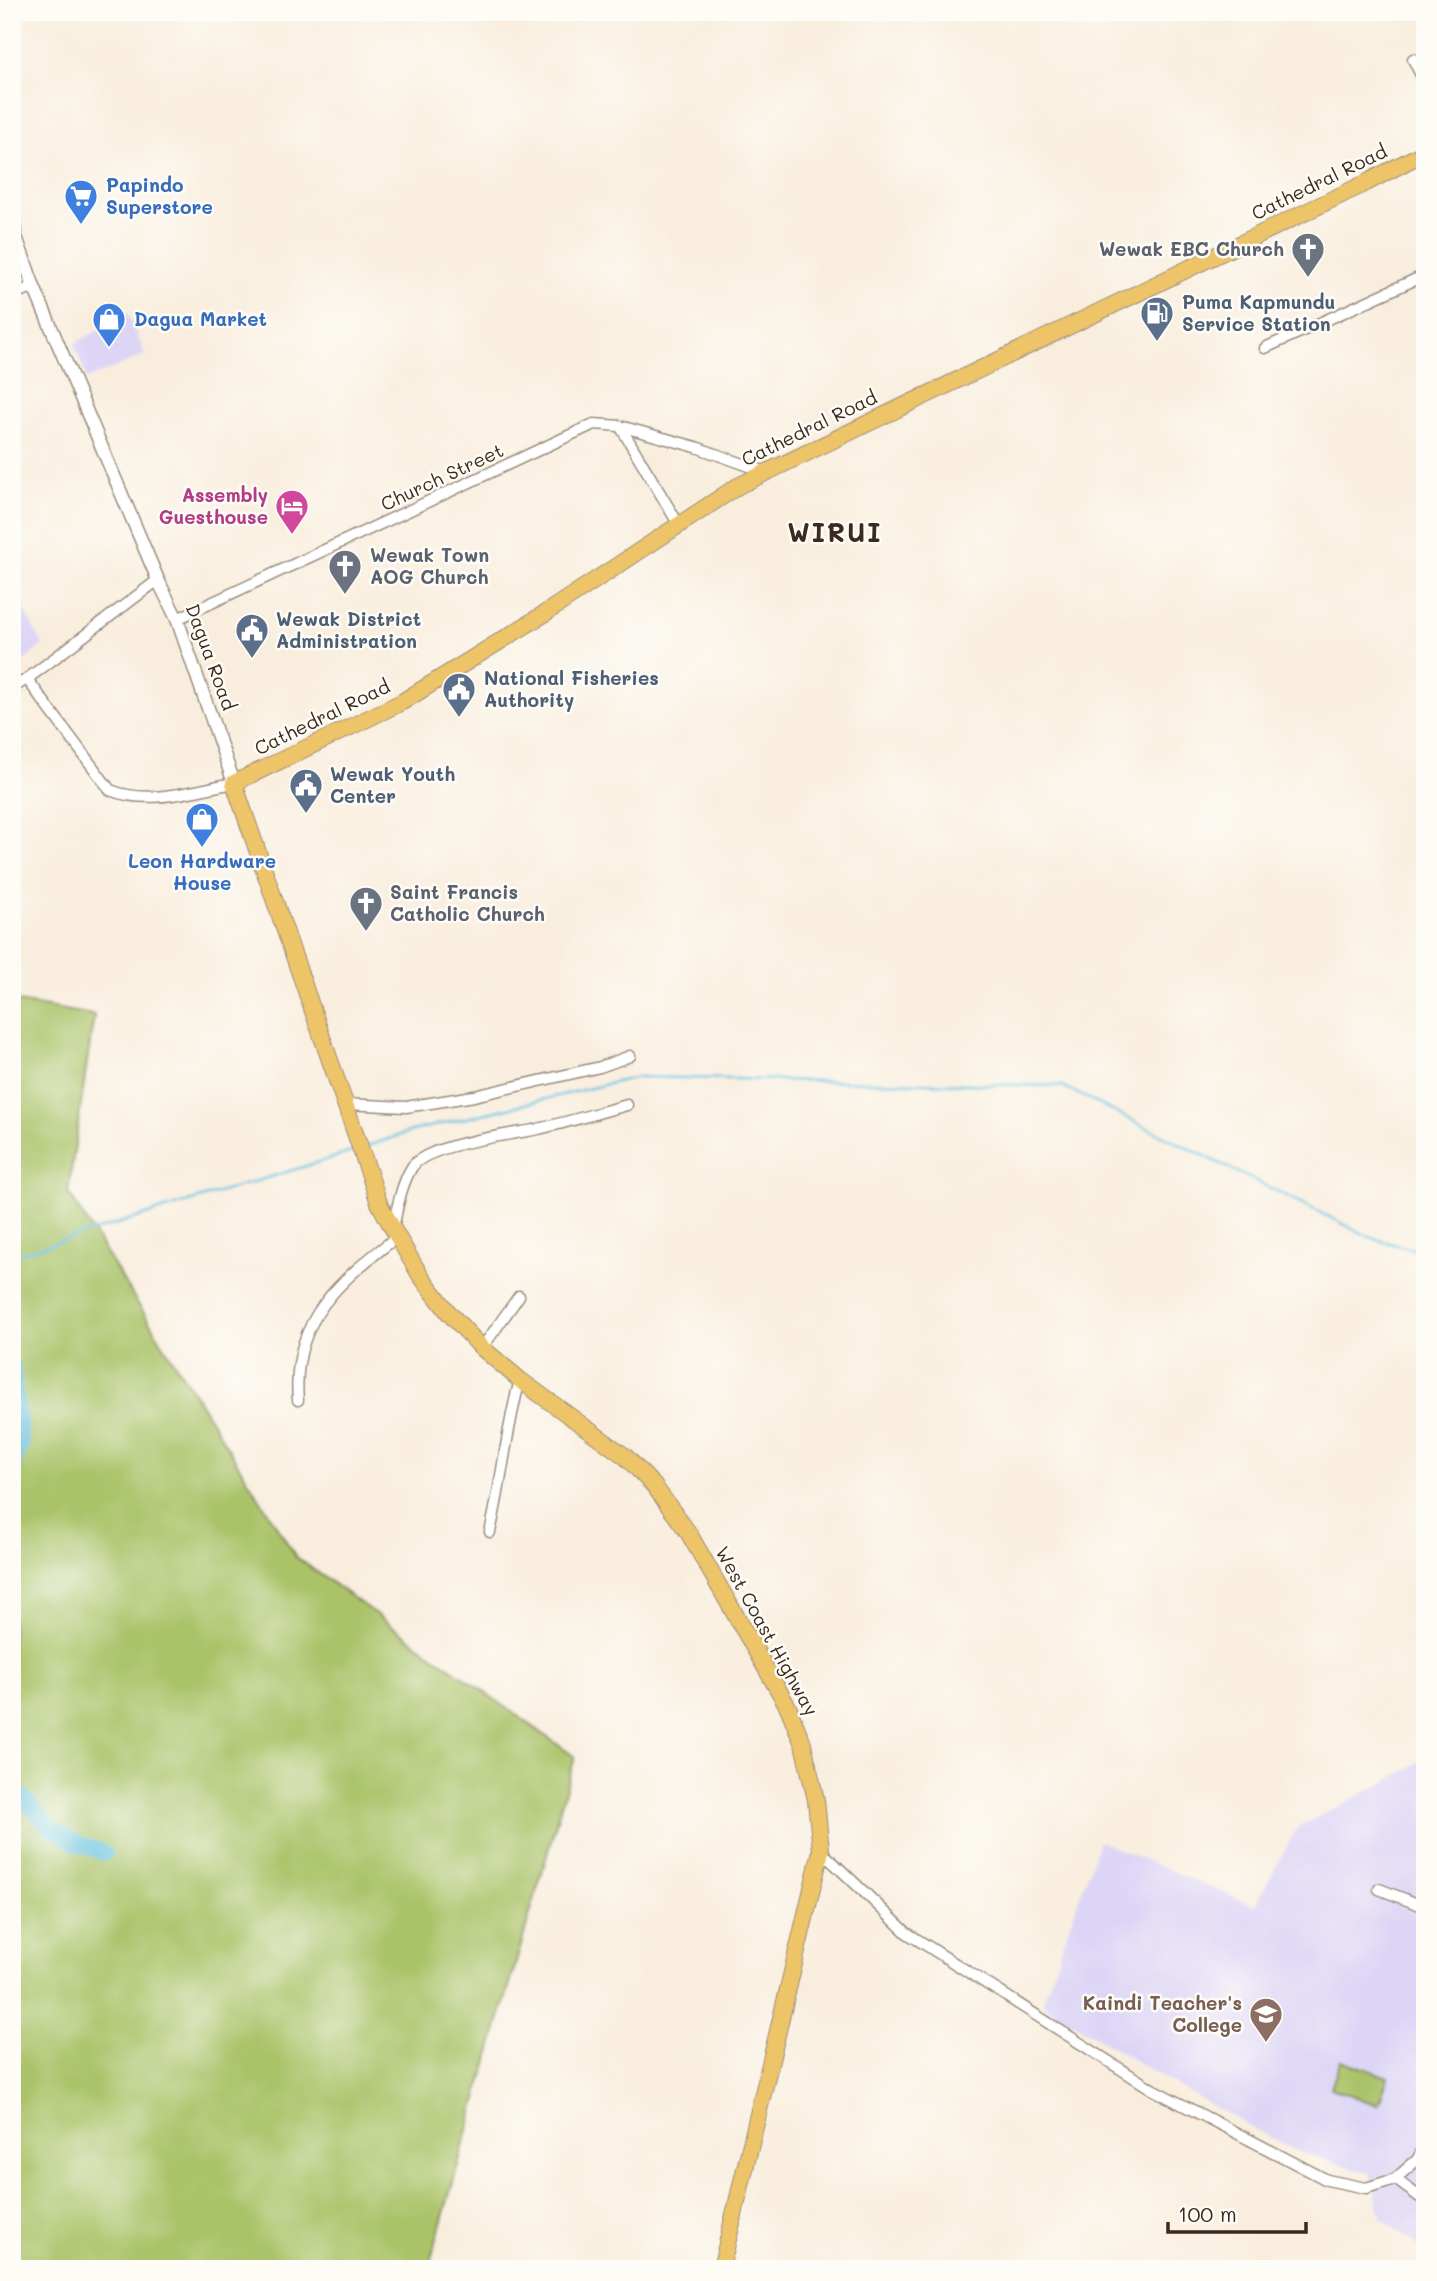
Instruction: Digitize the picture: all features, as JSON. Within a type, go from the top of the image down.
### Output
[{"type":"main road","name":"Cathedral Road","points":[[234,783],[402,702],[544,614],[738,486],[1425,152]]},
{"type":"main road","name":"Dagua Road","points":[[234,783],[369,1173]]},
{"type":"main road","name":"West Coast Highway","points":[[369,1173],[379,1203],[395,1232],[420,1275],[449,1313],[482,1348],[520,1380],[626,1457],[654,1486],[688,1532],[788,1707],[803,1744],[816,1800],[821,1851],[721,2269]]},
{"type":"street","points":[[1413,59],[1425,83]]},
{"type":"street","name":"Dagua Road","points":[[12,212],[16,237],[34,286],[177,619],[234,783]]},
{"type":"street","points":[[1265,348],[1425,275]]},
{"type":"street","points":[[12,294],[34,286]]},
{"type":"street","name":"Church Street","points":[[177,619],[594,424],[620,426],[696,447],[766,472]]},
{"type":"street","points":[[620,426],[679,525]]},
{"type":"street","points":[[12,688],[158,580]]},
{"type":"street","points":[[27,679],[110,790],[126,796],[149,798],[234,783]]},
{"type":"street","points":[[346,1104],[406,1107],[474,1096],[600,1067],[630,1056]]},
{"type":"street","points":[[298,1400],[296,1379],[308,1329],[325,1299],[395,1232],[401,1195],[413,1166],[425,1157],[471,1141],[539,1129],[627,1105]]},
{"type":"street","points":[[482,1348],[519,1296]]},
{"type":"street","points":[[490,1532],[499,1493],[510,1415],[520,1380]]},
{"type":"street","points":[[821,1851],[907,1933],[1152,2089],[1327,2180],[1366,2188],[1395,2179],[1418,2159],[1425,2142]]},
{"type":"street","points":[[1379,1889],[1425,1907]]},
{"type":"street","points":[[1395,2179],[1425,2201]]},
{"type":"shaded area","name":"Dagua Market","points":[[128,313],[145,355],[87,379],[74,344]]},
{"type":"shaded area","points":[[12,588],[43,645],[12,671]]},
{"type":"shaded area","name":"Kaindi Teacher's College","points":[[1425,1758],[1425,2251],[1382,2219],[1370,2173],[1293,2150],[1173,2084],[1042,2004],[1099,1841],[1255,1906],[1297,1828]]},
{"type":"green space","points":[[12,1001],[94,1015],[68,1192],[296,1557],[575,1757],[428,2269],[87,2269],[12,2259]]},
{"type":"green space","points":[[1341,2060],[1388,2077],[1378,2105],[1331,2088]]},
{"type":"waterway","points":[[365,1147],[412,1131],[637,1077],[1062,1086],[1374,1239],[1425,1252]]},
{"type":"waterway","points":[[12,1256],[355,1151]]},
{"type":"waterway","points":[[12,1365],[21,1443],[12,1467]]},
{"type":"waterway","points":[[12,1785],[50,1827],[76,1843],[105,1853]]},
{"type":"place","name":"Papindo Superstore","points":[[81,226]]},
{"type":"place","name":"Wewak EBC Church","points":[[1308,279]]},
{"type":"place","name":"Puma Kapmundu Service Station","points":[[1157,343]]},
{"type":"place","name":"Dagua Market","points":[[109,349]]},
{"type":"place","name":"Assembly Guesthouse","points":[[292,536]]},
{"type":"place","name":"Wewak Town AOG Church","points":[[345,596]]},
{"type":"place","name":"Wewak District Administration","points":[[252,660]]},
{"type":"place","name":"National Fisheries Authority","points":[[459,719]]},
{"type":"place","name":"Wewak Youth Center","points":[[306,815]]},
{"type":"place","name":"Leon Hardware House","points":[[202,849]]},
{"type":"place","name":"Saint Francis Catholic Church","points":[[366,933]]},
{"type":"place","name":"Kaindi Teacher's College","points":[[1266,2044]]},
{"type":"district","name":"WIRUI","points":[[835,533]]}]
